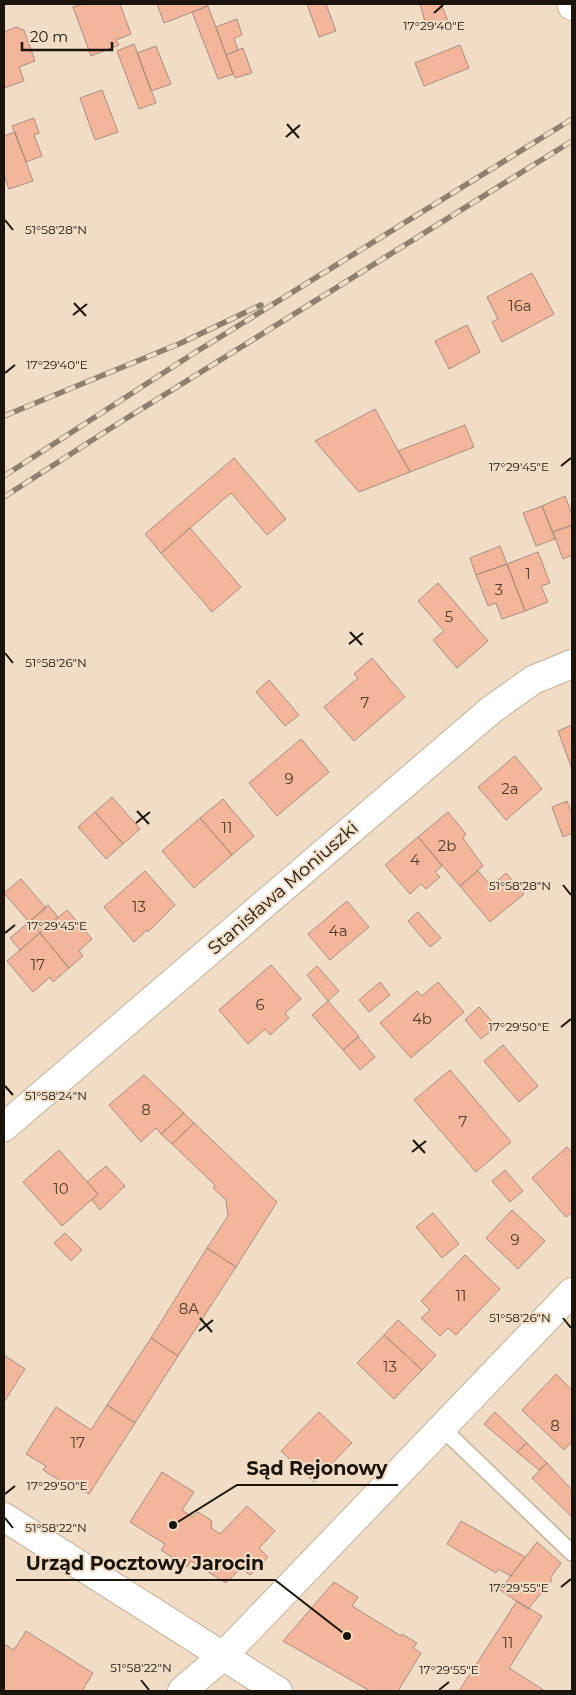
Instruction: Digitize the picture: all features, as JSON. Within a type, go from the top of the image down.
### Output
[{"type":"street","name":"Stanisława Moniuszki","points":[[4,1127],[490,710],[533,680],[572,664]]},
{"type":"street","points":[[182,1691],[223,1656],[572,1292]]},
{"type":"street","points":[[4,1517],[278,1691]]},
{"type":"lane","points":[[442,1428],[572,1553]]},
{"type":"building","points":[[83,4],[120,4],[131,34],[116,40],[119,45],[91,56],[73,7]]},
{"type":"building","points":[[157,4],[206,4],[208,6],[164,23]]},
{"type":"building","points":[[307,4],[326,4],[336,31],[319,37]]},
{"type":"building","points":[[420,4],[441,4],[448,21],[427,29]]},
{"type":"building","points":[[208,6],[233,74],[218,79],[192,12]]},
{"type":"building","points":[[237,19],[242,35],[234,38],[238,50],[226,55],[216,27]]},
{"type":"building","points":[[16,27],[24,30],[35,61],[19,67],[24,81],[4,88],[4,32]]},
{"type":"building","points":[[134,44],[156,103],[139,109],[117,51]]},
{"type":"building","points":[[460,45],[469,68],[424,86],[415,63]]},
{"type":"building","points":[[156,46],[171,84],[151,91],[137,53]]},
{"type":"building","points":[[243,48],[252,73],[235,78],[226,55]]},
{"type":"building","points":[[102,90],[118,132],[95,140],[80,98]]},
{"type":"building","points":[[34,118],[39,133],[34,135],[42,156],[26,162],[12,126]]},
{"type":"building","points":[[15,132],[33,181],[9,189],[4,175],[4,136]]},
{"type":"building","points":[[532,273],[554,314],[502,342],[492,322],[498,319],[487,297]]},
{"type":"building","points":[[467,325],[480,352],[449,369],[435,341]]},
{"type":"building","points":[[375,409],[410,472],[359,492],[315,441]]},
{"type":"building","points":[[465,425],[474,447],[410,472],[398,451]]},
{"type":"building","points":[[234,458],[286,519],[267,535],[231,493],[161,553],[145,534]]},
{"type":"building","points":[[565,496],[572,514],[572,525],[553,532],[542,506]]},
{"type":"building","points":[[542,506],[555,539],[536,546],[523,513]]},
{"type":"building","points":[[572,525],[572,555],[563,559],[553,532]]},
{"type":"building","points":[[190,528],[241,587],[212,612],[161,553]]},
{"type":"building","points":[[500,546],[507,564],[476,575],[470,558]]},
{"type":"building","points":[[538,552],[550,583],[541,586],[548,602],[525,611],[507,564]]},
{"type":"building","points":[[507,564],[525,611],[502,619],[496,603],[488,606],[476,575]]},
{"type":"building","points":[[438,583],[488,641],[457,668],[433,640],[444,631],[418,601]]},
{"type":"building","points":[[372,658],[405,697],[354,741],[324,707],[358,678],[354,674]]},
{"type":"building","points":[[269,680],[299,715],[285,726],[256,692]]},
{"type":"building","points":[[572,725],[572,769],[558,731]]},
{"type":"building","points":[[301,739],[329,772],[277,816],[249,783]]},
{"type":"building","points":[[515,756],[542,789],[506,820],[478,787]]},
{"type":"building","points":[[112,797],[140,829],[123,844],[95,812]]},
{"type":"building","points":[[223,799],[254,836],[232,855],[200,818]]},
{"type":"building","points":[[567,801],[572,814],[572,833],[563,837],[552,807]]},
{"type":"building","points":[[95,812],[123,844],[106,859],[78,827]]},
{"type":"building","points":[[448,812],[466,834],[463,838],[483,866],[460,886],[418,837]]},
{"type":"building","points":[[200,818],[232,855],[194,888],[162,851]]},
{"type":"building","points":[[418,837],[442,866],[435,872],[440,877],[426,889],[421,884],[410,894],[385,865]]},
{"type":"building","points":[[145,871],[175,905],[148,932],[147,930],[134,942],[104,907]]},
{"type":"building","points":[[478,871],[491,886],[506,873],[524,894],[490,922],[460,886]]},
{"type":"building","points":[[21,879],[46,908],[29,922],[4,893]]},
{"type":"building","points":[[347,901],[369,927],[330,960],[308,934]]},
{"type":"building","points":[[48,905],[58,917],[40,933],[29,922]]},
{"type":"building","points":[[67,910],[92,939],[79,951],[83,956],[69,968],[40,933]]},
{"type":"building","points":[[418,912],[441,938],[430,947],[408,921]]},
{"type":"building","points":[[29,922],[40,933],[20,950],[10,938]]},
{"type":"building","points":[[40,933],[69,968],[53,982],[50,977],[33,992],[7,961]]},
{"type":"building","points":[[271,965],[301,999],[285,1013],[289,1018],[270,1035],[265,1029],[248,1044],[219,1010]]},
{"type":"building","points":[[317,966],[339,991],[328,1001],[307,975]]},
{"type":"building","points":[[380,982],[390,995],[369,1012],[359,1000]]},
{"type":"building","points":[[438,982],[464,1012],[411,1058],[380,1023],[417,991],[422,996]]},
{"type":"building","points":[[328,1001],[359,1036],[343,1050],[312,1015]]},
{"type":"building","points":[[479,1007],[496,1026],[481,1039],[465,1020]]},
{"type":"building","points":[[358,1037],[375,1057],[360,1070],[343,1050]]},
{"type":"building","points":[[503,1045],[538,1086],[519,1102],[484,1061]]},
{"type":"building","points":[[450,1070],[511,1142],[476,1172],[414,1100]]},
{"type":"building","points":[[144,1075],[184,1113],[161,1134],[156,1128],[141,1142],[109,1105]]},
{"type":"building","points":[[184,1113],[194,1123],[172,1144],[161,1134]]},
{"type":"building","points":[[194,1123],[277,1202],[236,1267],[207,1248],[228,1216],[226,1200],[213,1188],[215,1185],[172,1144]]},
{"type":"building","points":[[567,1147],[572,1153],[572,1212],[566,1217],[532,1178]]},
{"type":"building","points":[[59,1150],[98,1194],[62,1226],[23,1182]]},
{"type":"building","points":[[106,1166],[125,1186],[100,1210],[92,1200],[98,1194],[87,1182]]},
{"type":"building","points":[[505,1170],[523,1191],[510,1202],[492,1181]]},
{"type":"building","points":[[512,1210],[545,1241],[518,1269],[486,1238]]},
{"type":"building","points":[[433,1213],[459,1244],[442,1258],[416,1227]]},
{"type":"building","points":[[65,1233],[82,1250],[71,1261],[54,1243]]},
{"type":"building","points":[[207,1248],[236,1267],[178,1356],[151,1338]]},
{"type":"building","points":[[465,1255],[500,1289],[456,1335],[448,1328],[440,1336],[421,1318],[430,1310],[421,1301]]},
{"type":"building","points":[[398,1320],[436,1355],[422,1370],[384,1335]]},
{"type":"building","points":[[384,1335],[422,1370],[394,1399],[357,1363]]},
{"type":"building","points":[[151,1338],[178,1356],[135,1423],[107,1405]]},
{"type":"building","points":[[4,1355],[25,1369],[4,1402]]},
{"type":"building","points":[[556,1374],[572,1390],[572,1441],[564,1450],[522,1410]]},
{"type":"building","points":[[107,1405],[135,1423],[89,1494],[69,1481],[67,1485],[43,1470],[46,1466],[26,1454],[56,1407],[91,1430]]},
{"type":"building","points":[[319,1412],[352,1443],[314,1482],[281,1451]]},
{"type":"building","points":[[495,1412],[527,1443],[517,1452],[484,1424]]},
{"type":"building","points":[[527,1443],[547,1463],[539,1470],[517,1452]]},
{"type":"building","points":[[547,1463],[572,1490],[572,1517],[532,1478]]},
{"type":"building","points":[[162,1472],[194,1492],[182,1510],[192,1517],[198,1512],[212,1521],[211,1528],[220,1534],[247,1506],[275,1531],[259,1548],[268,1557],[250,1575],[241,1568],[226,1583],[191,1561],[187,1567],[161,1550],[165,1544],[130,1522]]},
{"type":"building","points":[[461,1521],[525,1557],[511,1576],[498,1569],[496,1573],[447,1544]]},
{"type":"building","points":[[537,1542],[561,1563],[550,1578],[552,1580],[528,1609],[500,1590]]},
{"type":"building","points":[[334,1582],[358,1597],[352,1606],[401,1636],[402,1634],[417,1643],[413,1648],[421,1653],[398,1691],[370,1691],[283,1641]]},
{"type":"building","points":[[517,1601],[542,1616],[509,1668],[545,1691],[459,1691]]},
{"type":"building","points":[[26,1631],[93,1673],[82,1691],[4,1691],[4,1644],[14,1650]]},
{"type":"railway","points":[[4,476],[191,355],[572,119]]},
{"type":"railway","points":[[4,497],[111,428],[572,141]]},
{"type":"railway","points":[[4,416],[181,343],[261,305]]},
{"type":"place","name":"Sąd Rejonowy","points":[[173,1525]]},
{"type":"place","name":"Urząd Pocztowy Jarocin","points":[[347,1636]]}]
